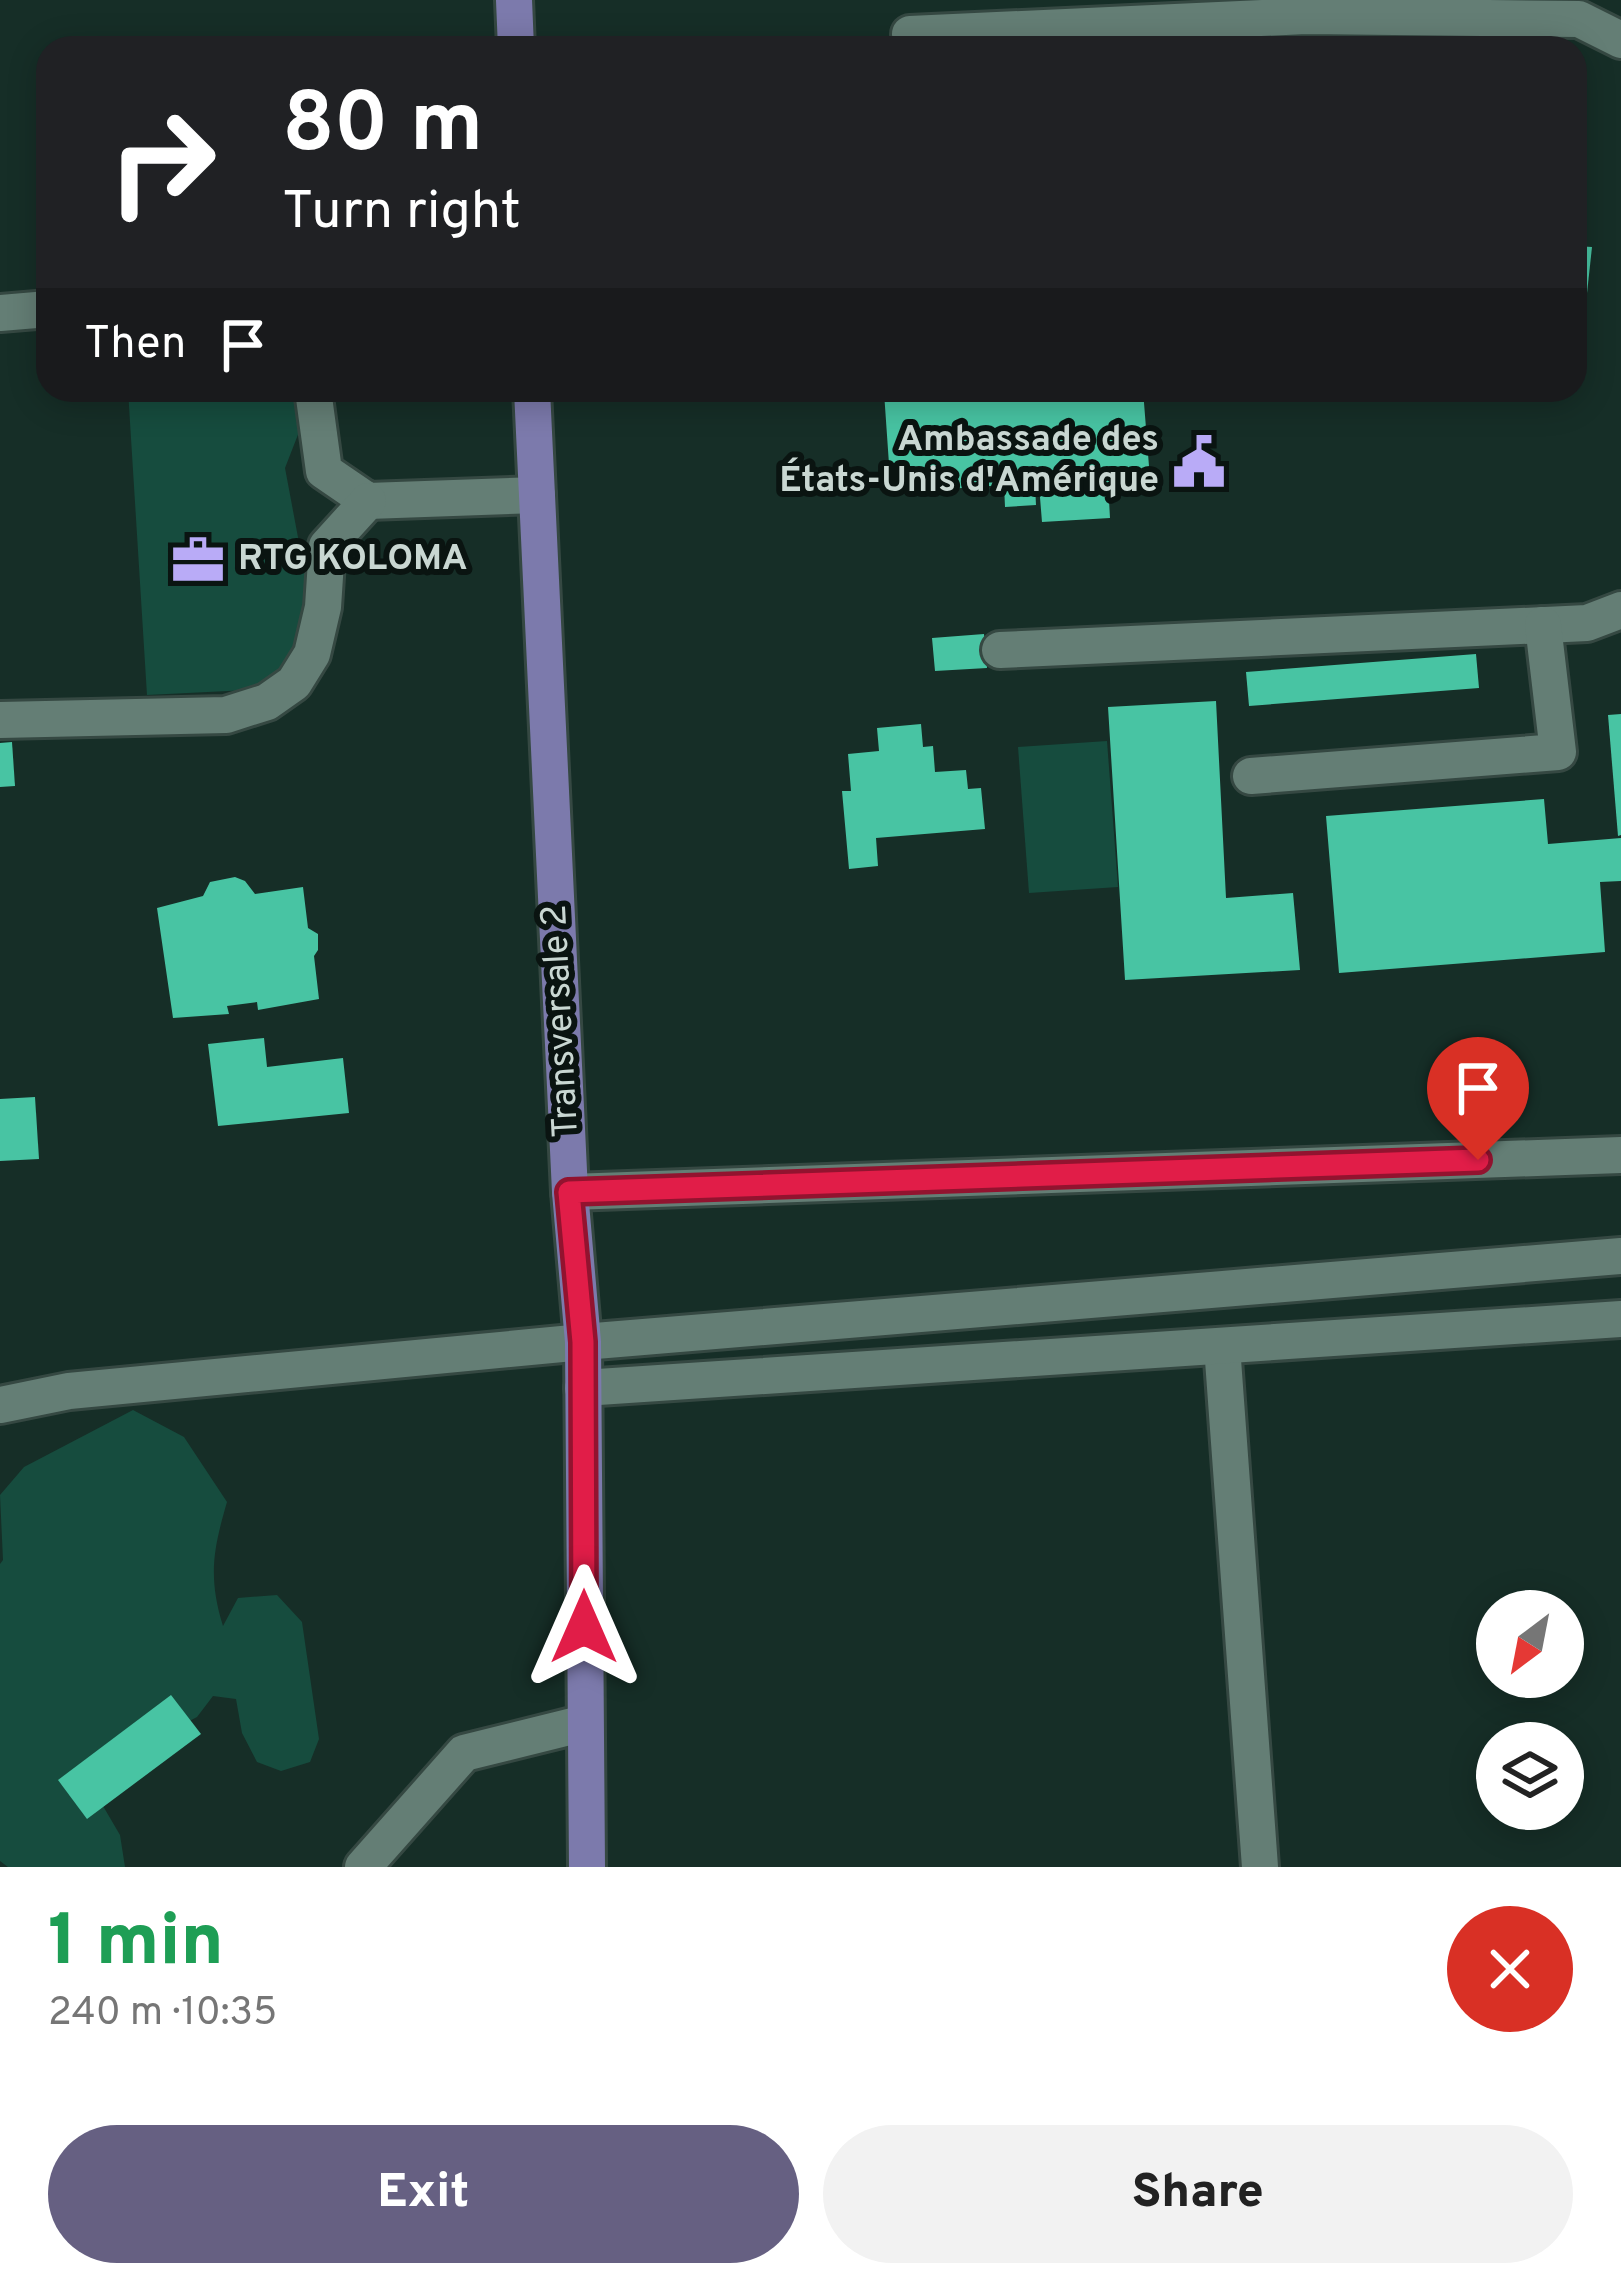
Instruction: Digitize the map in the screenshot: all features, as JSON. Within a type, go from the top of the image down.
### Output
[{"type":"main road","points":[[514,0],[516,36]]},
{"type":"main road","name":"Transversale 2","points":[[533,402],[569,1192],[583,1342],[587,1867]]},
{"type":"street","points":[[910,34],[1306,16],[1579,19],[1621,40]]},
{"type":"street","points":[[0,313],[36,310]]},
{"type":"street","points":[[315,402],[324,471],[368,501],[537,495]]},
{"type":"street","points":[[0,720],[226,715],[267,702],[294,683],[312,654],[323,607],[327,546],[368,501]]},
{"type":"street","points":[[1000,650],[1587,623],[1621,610]]},
{"type":"street","points":[[1251,776],[1558,752],[1543,625]]},
{"type":"street","points":[[569,1192],[1621,1155]]},
{"type":"street","points":[[0,1405],[69,1391],[583,1342],[1621,1256]]},
{"type":"street","points":[[583,1388],[1621,1319]]},
{"type":"street","points":[[1222,1346],[1260,1867]]},
{"type":"street","points":[[363,1867],[464,1754],[585,1723]]},
{"type":"green space","points":[[129,402],[297,402],[299,432],[285,468],[300,548],[306,556],[308,636],[277,678],[248,690],[147,695]]},
{"type":"green space","points":[[1107,741],[1118,887],[1029,893],[1018,747]]},
{"type":"green space","points":[[133,1410],[184,1437],[227,1502],[214,1564],[223,1626],[238,1598],[277,1595],[302,1622],[319,1739],[310,1762],[281,1771],[257,1762],[242,1733],[236,1699],[213,1696],[197,1717],[174,1729],[96,1794],[120,1835],[125,1867],[8,1867],[0,1861],[0,1495],[24,1467]]},
{"type":"building","points":[[1587,247],[1592,247],[1587,293]]},
{"type":"building","points":[[885,402],[1144,402],[1150,479],[1108,482],[1110,518],[1042,522],[1039,485],[1035,485],[1036,505],[1005,507],[1004,485],[891,493]]},
{"type":"building","points":[[984,634],[987,668],[935,671],[932,638]]},
{"type":"building","points":[[1476,654],[1479,688],[1249,706],[1246,672]]},
{"type":"building","points":[[1216,701],[1226,898],[1293,893],[1300,970],[1125,980],[1108,707]]},
{"type":"building","points":[[1621,714],[1621,835],[1618,836],[1608,715]]},
{"type":"building","points":[[921,724],[923,747],[933,746],[935,772],[966,770],[968,789],[981,788],[985,829],[876,838],[878,866],[849,869],[842,791],[851,791],[848,754],[879,751],[877,728]]},
{"type":"building","points":[[12,742],[15,786],[0,787],[0,743]]},
{"type":"building","points":[[1544,799],[1548,844],[1621,838],[1621,881],[1600,882],[1605,952],[1339,973],[1326,816]]},
{"type":"building","points":[[235,877],[255,894],[303,887],[308,928],[318,934],[314,956],[319,999],[258,1010],[257,1002],[227,1006],[229,1014],[173,1018],[157,908],[203,896],[210,882]]},
{"type":"building","points":[[264,1038],[267,1067],[343,1058],[349,1113],[218,1126],[208,1044]]},
{"type":"building","points":[[35,1097],[39,1159],[0,1161],[0,1099]]},
{"type":"building","points":[[171,1695],[201,1734],[87,1819],[58,1780]]},
{"type":"place","name":"Ambassade des États-Unis d'Amérique","points":[[1199,462]]},
{"type":"place","name":"RTG KOLOMA","points":[[198,560]]},
{"type":"route","points":[[584,1627],[583,1342],[569,1192],[1478,1160]]}]
